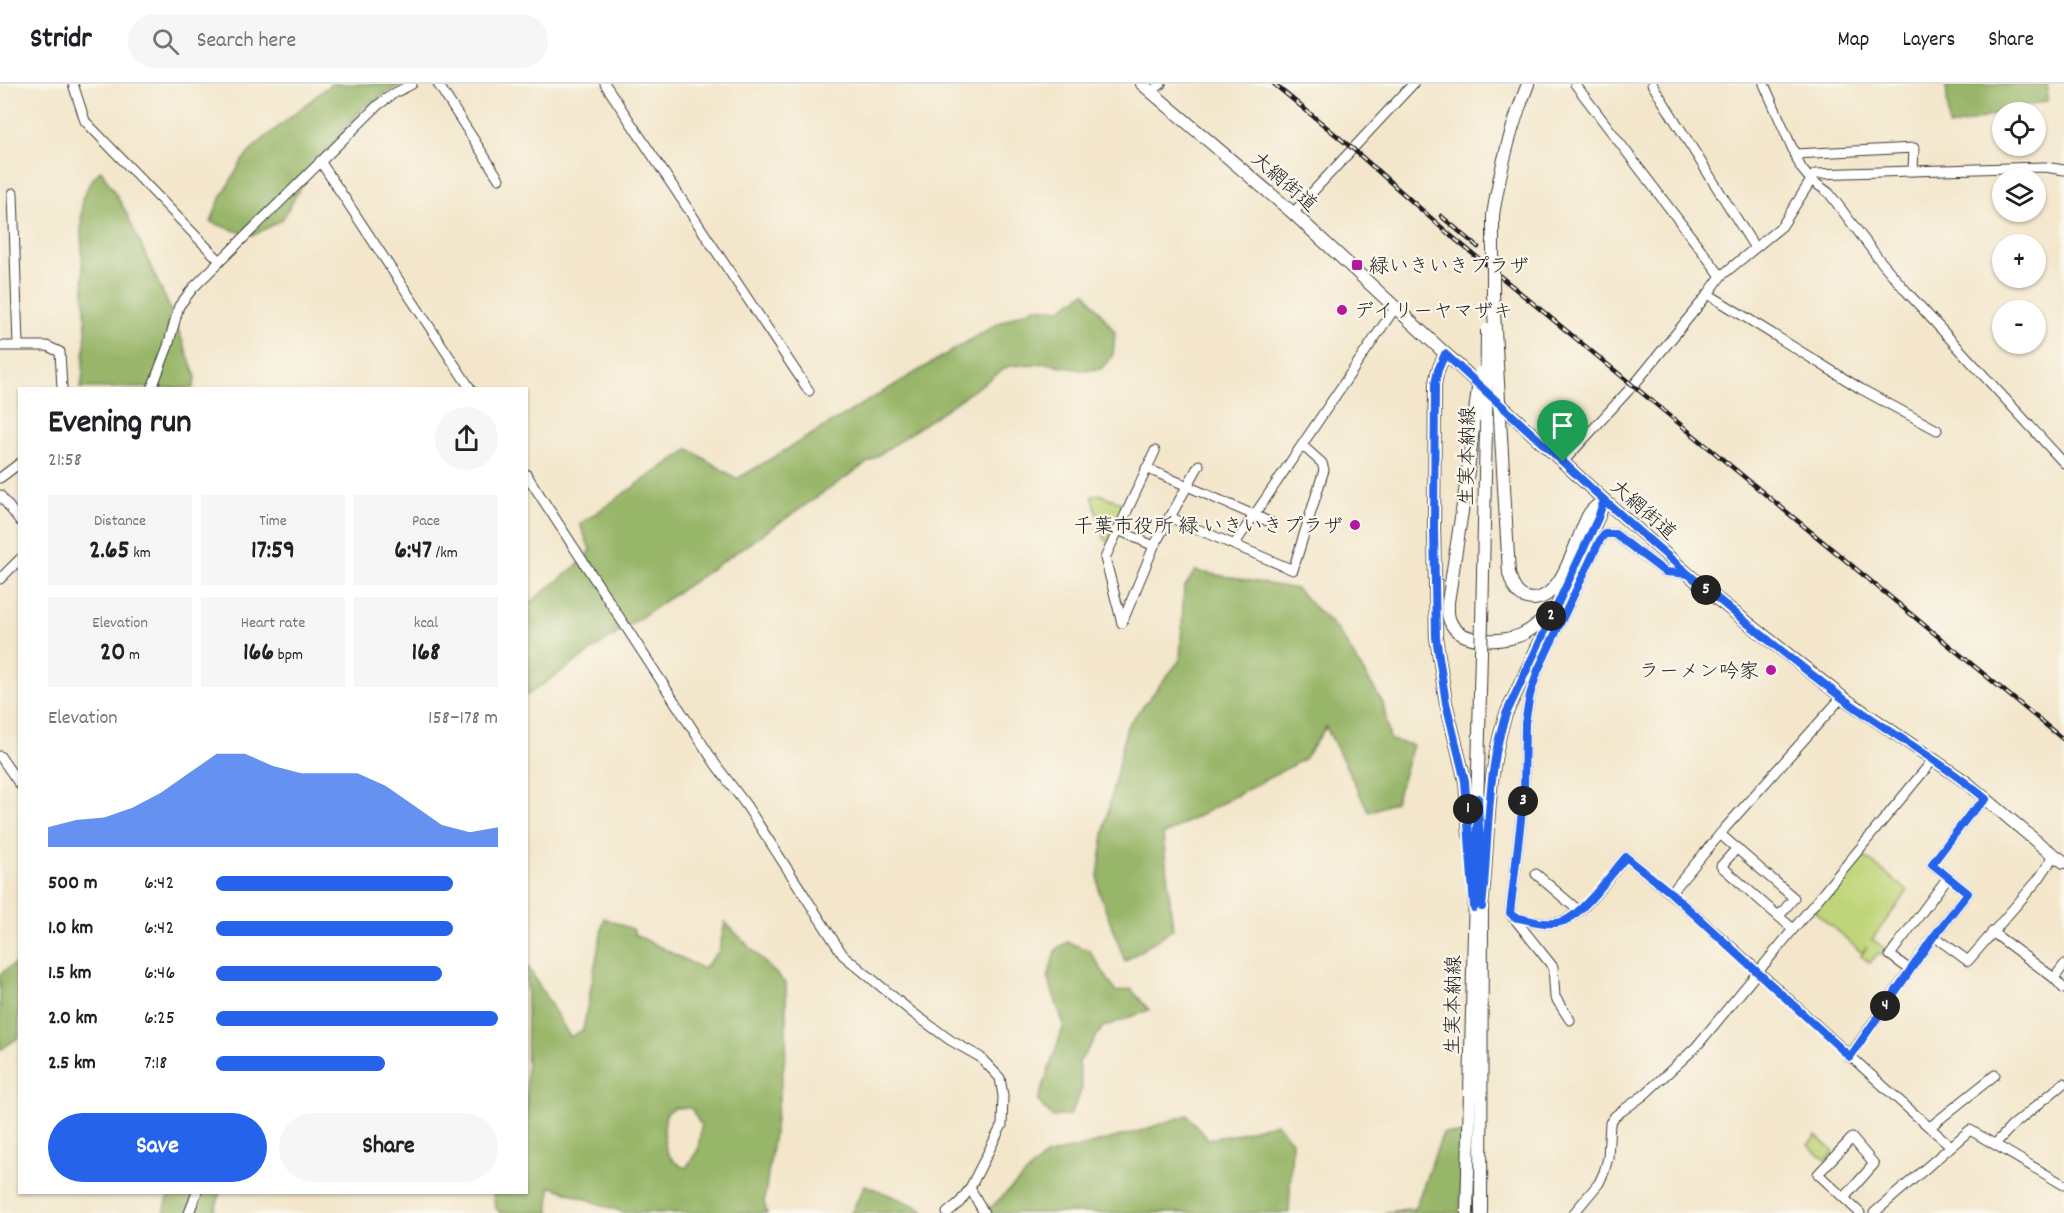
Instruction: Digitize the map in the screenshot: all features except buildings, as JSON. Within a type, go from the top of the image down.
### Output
[{"type":"main road","name":"生実本納線","points":[[1481,1213],[1478,798],[1487,273],[1497,188],[1511,133],[1528,84]]},
{"type":"main road","name":"大網街道","points":[[1151,87],[1293,213],[1604,500],[1688,574],[1842,697],[1892,734],[1966,782],[2059,859]]},
{"type":"main road","points":[[1493,215],[1493,294],[1509,573],[1514,589],[1525,598],[1538,599],[1557,585],[1590,512],[1604,500]]},
{"type":"main road","points":[[1487,325],[1448,602],[1450,621],[1453,627],[1467,637],[1504,639],[1522,634],[1537,626],[1553,611]]},
{"type":"main road","points":[[1445,354],[1435,384],[1436,637],[1446,703],[1465,781],[1478,908]]},
{"type":"main road","points":[[1478,908],[1494,764],[1500,731],[1553,611],[1598,518],[1604,500]]},
{"type":"main road","name":"生実本納線","points":[[1467,1213],[1478,908]]},
{"type":"street","points":[[73,84],[84,121],[219,261]]},
{"type":"street","points":[[152,387],[168,346],[179,306],[193,288],[378,105],[411,84]]},
{"type":"street","points":[[438,84],[499,179]]},
{"type":"street","points":[[605,84],[809,391]]},
{"type":"street","points":[[1293,213],[1413,84]]},
{"type":"street","points":[[1575,84],[1721,276]]},
{"type":"street","points":[[1652,84],[1755,248]]},
{"type":"street","points":[[1764,84],[1801,168],[1810,179],[1829,194],[1906,292],[2064,463]]},
{"type":"street","points":[[1794,154],[1914,148],[1914,171]]},
{"type":"street","points":[[320,161],[469,387]]},
{"type":"street","points":[[1563,462],[1638,380],[1721,276],[1782,226],[1815,174],[2045,167],[2064,170]]},
{"type":"street","points":[[13,193],[9,218],[18,345]]},
{"type":"street","points":[[1708,294],[1861,389],[1937,430]]},
{"type":"street","points":[[1234,545],[1395,308]]},
{"type":"street","points":[[0,346],[47,346],[60,352],[62,387]]},
{"type":"street","points":[[1168,517],[1293,570],[1324,470],[1322,463],[1303,446]]},
{"type":"street","points":[[1155,451],[1105,558],[1122,623],[1168,517],[1199,465]]},
{"type":"street","points":[[0,478],[18,464]]},
{"type":"street","points":[[1146,468],[1272,523]]},
{"type":"street","points":[[528,477],[843,955],[913,1013],[950,1040],[980,1057],[1000,1078],[1003,1096],[1002,1125],[970,1188],[960,1202],[947,1213]]},
{"type":"street","points":[[0,495],[18,518]]},
{"type":"street","points":[[1118,531],[1154,546]]},
{"type":"street","points":[[1570,1020],[1553,1000],[1554,967],[1510,913],[1524,794],[1525,723],[1530,695],[1538,670],[1600,540],[1605,534],[1615,534],[1665,572],[1688,574]]},
{"type":"street","points":[[0,579],[18,561]]},
{"type":"street","points":[[1671,893],[1720,834],[1842,697]]},
{"type":"street","points":[[0,756],[18,782]]},
{"type":"street","points":[[1574,1213],[1599,1183],[1604,1172],[1608,1158],[1610,1123],[1682,1061],[1758,973],[1933,760]]},
{"type":"street","points":[[1850,1057],[1934,936],[1968,893],[1932,864],[1970,814],[1986,799]]},
{"type":"street","points":[[1720,834],[1794,897],[1779,916]]},
{"type":"street","points":[[1737,848],[1721,866],[1793,929]]},
{"type":"street","points":[[1514,917],[1543,923],[1565,921],[1579,910],[1626,857],[1671,893],[1951,1146]]},
{"type":"street","points":[[1934,936],[1968,962],[1992,932],[2059,859]]},
{"type":"street","points":[[1536,874],[1579,910]]},
{"type":"street","points":[[1910,970],[1890,955],[1948,877]]},
{"type":"street","points":[[1992,932],[2054,978],[2064,989]]},
{"type":"street","points":[[2054,978],[2064,965]]},
{"type":"street","points":[[1930,1127],[1995,1075]]},
{"type":"street","points":[[1995,1144],[2012,1126],[2064,1083]]},
{"type":"street","points":[[1874,1213],[1970,1130],[2064,1185]]},
{"type":"street","points":[[1844,1198],[1874,1164],[1852,1138],[1818,1173],[1844,1198],[1860,1213]]},
{"type":"street","points":[[970,1188],[984,1213]]},
{"type":"street","points":[[189,1213],[196,1194]]},
{"type":"green space","points":[[331,84],[402,84],[364,107],[311,169],[282,220],[254,235],[211,222],[218,203],[242,161],[255,146]]},
{"type":"green space","points":[[1946,84],[2047,84],[2047,101],[1992,102],[1992,116],[1949,127]]},
{"type":"green space","points":[[101,170],[125,210],[172,313],[196,377],[193,387],[80,387],[86,331],[81,232],[82,199],[91,181]]},
{"type":"green space","points":[[1085,292],[1115,332],[1113,355],[1101,369],[1080,370],[1047,363],[1009,366],[528,694],[528,604],[586,558],[590,549],[580,524],[689,449],[737,479],[997,324],[1035,307],[1061,309]]},
{"type":"green space","points":[[1099,494],[1126,505],[1110,542],[1105,540],[1092,496]]},
{"type":"green space","points":[[1195,571],[1296,589],[1337,629],[1383,703],[1390,740],[1413,745],[1395,802],[1369,812],[1326,727],[1304,759],[1163,835],[1173,929],[1125,961],[1099,892],[1098,876],[1106,820],[1127,726],[1180,660],[1184,588]]},
{"type":"green space","points":[[1860,853],[1908,891],[1872,939],[1888,951],[1884,956],[1878,953],[1870,963],[1861,956],[1867,946],[1862,953],[1814,911]]},
{"type":"green space","points":[[604,918],[634,930],[634,934],[703,969],[719,951],[725,922],[786,984],[786,1050],[764,1202],[767,1213],[625,1213],[550,1186],[549,1213],[500,1213],[495,1206],[493,1194],[528,1194],[528,967],[570,1037],[583,1030]],"holes":[[[674,1108],[691,1108],[701,1126],[698,1150],[686,1168],[672,1159],[665,1146],[666,1114]]]},
{"type":"green space","points":[[1067,942],[1089,950],[1116,992],[1131,989],[1149,1010],[1103,1027],[1079,1062],[1082,1089],[1070,1115],[1052,1117],[1038,1101],[1064,1025],[1048,979],[1055,951]]},
{"type":"green space","points":[[18,962],[18,1038],[0,1050],[0,974]]},
{"type":"green space","points":[[1187,1115],[1208,1139],[1233,1135],[1276,1123],[1292,1141],[1289,1213],[985,1213],[1045,1156],[1140,1131]]},
{"type":"green space","points":[[1443,1133],[1464,1134],[1460,1213],[1384,1213],[1415,1208]]},
{"type":"green space","points":[[1816,1136],[1834,1152],[1826,1161],[1808,1145]]},
{"type":"green space","points":[[865,1185],[921,1208],[924,1213],[851,1213]]},
{"type":"green space","points":[[169,1194],[220,1194],[214,1213],[164,1213]]},
{"type":"railway","points":[[1274,84],[1353,149],[1450,235],[2064,740]]},
{"type":"railway","points":[[1441,216],[1478,247]]},
{"type":"place","name":"緑いきいきプラザ","points":[[1357,265]]},
{"type":"place","name":"デイリーヤマザキ","points":[[1342,310]]},
{"type":"place","name":"千葉市役所 緑 いきいきプラザ","points":[[1355,525]]},
{"type":"place","name":"ラーメン吟家","points":[[1771,670]]},
{"type":"route","points":[[1445,354],[1563,462],[1711,594],[1842,697],[1892,734],[1966,782],[1986,799],[1970,814],[1932,864],[1968,893],[1934,936],[1850,1057],[1671,893],[1626,857],[1579,910],[1565,921],[1543,923],[1514,917],[1510,913],[1524,794],[1525,723],[1530,695],[1538,670],[1600,540],[1605,534],[1615,534],[1665,572],[1688,574],[1604,500],[1598,518],[1553,611],[1500,731],[1494,764],[1482,907],[1478,798],[1474,908],[1465,781],[1446,703],[1436,637],[1435,384],[1445,354]]}]
